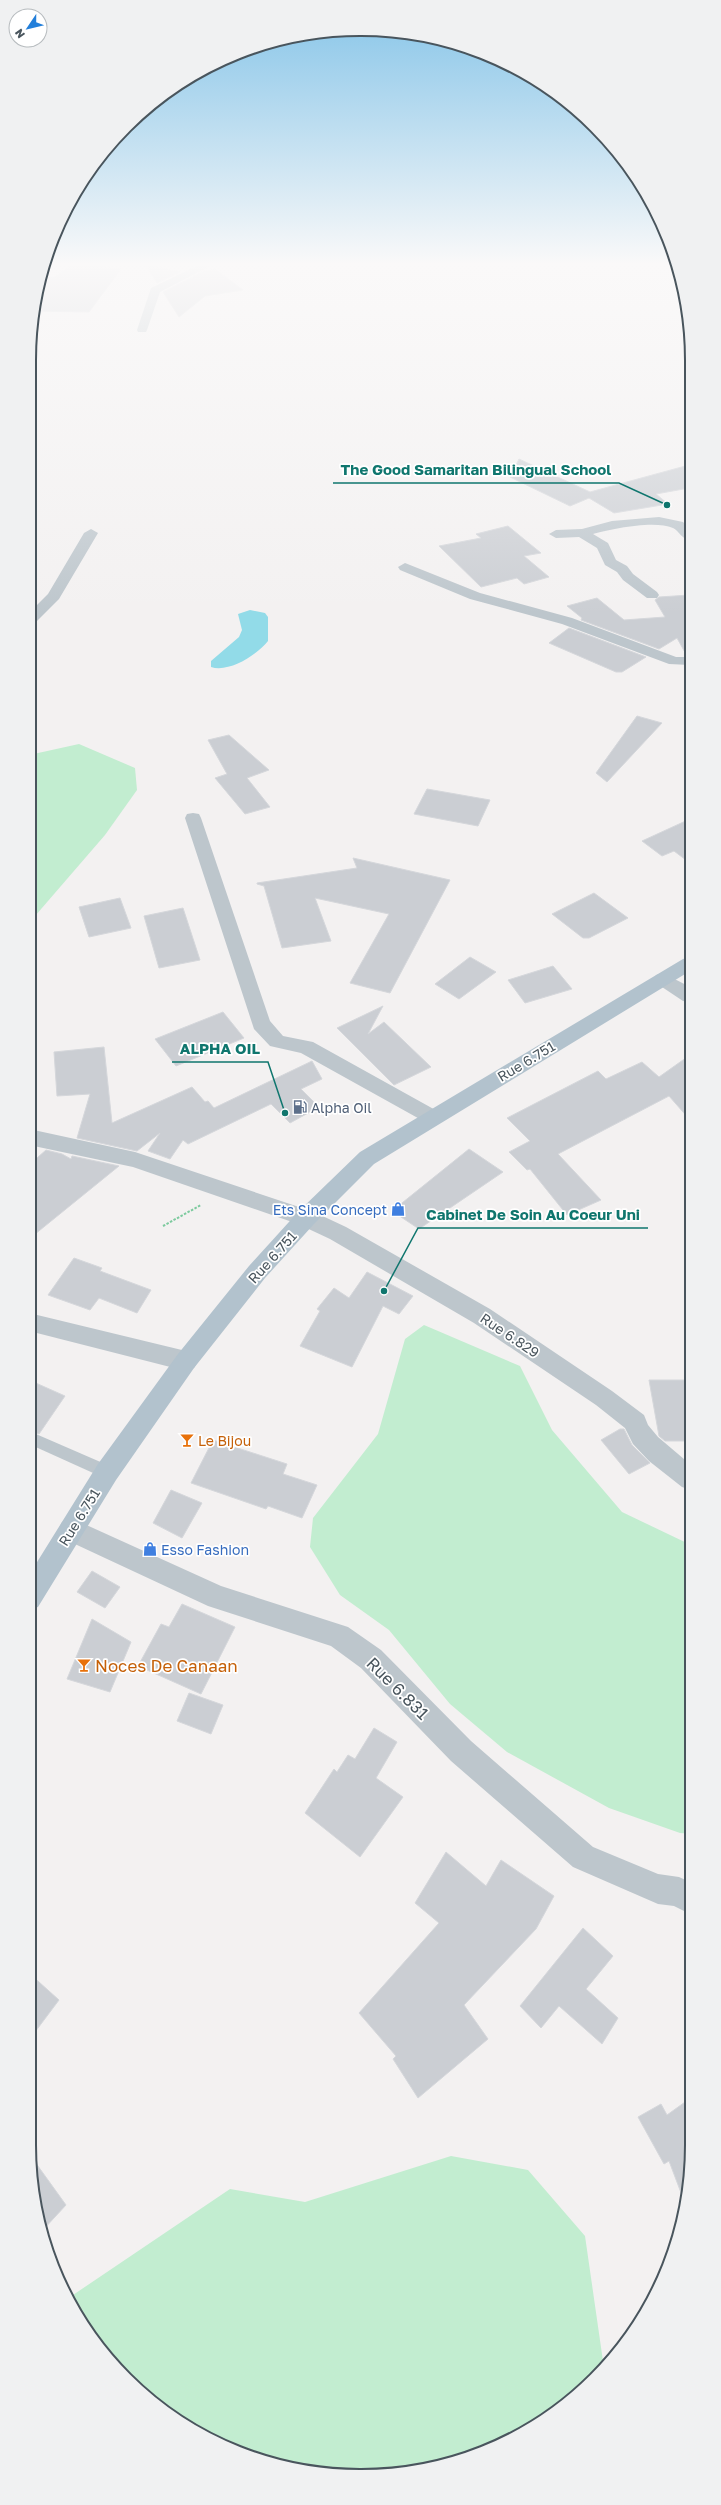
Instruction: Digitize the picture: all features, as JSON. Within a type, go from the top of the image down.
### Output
[{"type":"main road","name":"Rue 6.751","points":[[36,1587],[107,1472],[186,1361],[257,1272],[306,1218],[367,1158],[432,1117],[685,966]]},
{"type":"street","points":[[556,534],[582,533],[612,526],[659,521],[678,525],[685,532]]},
{"type":"street","points":[[36,615],[54,596],[92,533]]},
{"type":"street","points":[[582,533],[603,546],[610,562],[622,569],[628,577],[652,595]]},
{"type":"street","points":[[405,567],[475,596],[567,621],[674,661],[685,661]]},
{"type":"street","points":[[193,818],[260,1024],[268,1034],[277,1041],[306,1047],[332,1060],[432,1117]]},
{"type":"street","points":[[663,979],[685,993]]},
{"type":"street","points":[[36,1139],[135,1160],[306,1218]]},
{"type":"street","name":"Rue 6.829","points":[[306,1218],[338,1233],[425,1282],[585,1385],[635,1422],[635,1429],[647,1445],[685,1474]]},
{"type":"street","points":[[36,1324],[186,1361]]},
{"type":"street","name":"Rue 6.831","points":[[71,1530],[217,1597],[340,1636],[371,1659],[461,1751],[583,1857],[658,1889],[679,1892],[685,1896]]},
{"type":"lane","points":[[36,1439],[107,1472]]},
{"type":"path","points":[[163,1226],[183,1217],[222,1190]]},
{"type":"green space","points":[[79,744],[135,768],[137,790],[105,835],[36,915],[36,753]]},
{"type":"green space","points":[[424,1325],[520,1366],[552,1430],[622,1512],[685,1542],[685,1833],[609,1808],[507,1752],[450,1704],[389,1630],[340,1595],[310,1547],[313,1518],[378,1434],[405,1339]]},
{"type":"green space","points":[[451,2156],[528,2170],[585,2236],[603,2359],[590,2374],[558,2402],[541,2414],[504,2436],[465,2452],[424,2463],[382,2468],[360,2469],[318,2466],[297,2463],[256,2452],[217,2436],[180,2414],[163,2402],[131,2374],[103,2342],[73,2295],[230,2189],[305,2202]]},
{"type":"water","points":[[250,610],[265,613],[268,617],[268,641],[257,652],[242,662],[226,667],[211,667],[211,661],[239,637],[242,630],[238,614]]},
{"type":"building","points":[[519,459],[590,492],[685,466],[685,489],[656,494],[668,504],[614,513],[589,498],[570,506],[510,477]]},
{"type":"building","points":[[508,526],[541,553],[524,556],[549,577],[524,584],[517,578],[481,587],[439,546],[481,538],[476,534]]},
{"type":"building","points":[[685,595],[685,652],[677,638],[659,649],[581,620],[582,618],[567,606],[597,598],[624,620],[665,617],[655,600],[659,597]]},
{"type":"building","points":[[569,628],[646,657],[622,672],[616,672],[549,643]]},
{"type":"building","points":[[637,716],[662,723],[607,782],[596,773]]},
{"type":"building","points":[[229,735],[269,770],[247,778],[270,807],[245,814],[215,778],[227,774],[208,740]]},
{"type":"building","points":[[427,789],[490,800],[478,826],[414,814]]},
{"type":"building","points":[[685,821],[685,859],[674,851],[662,856],[642,841]]},
{"type":"building","points":[[353,858],[450,880],[390,993],[350,983],[389,914],[315,898],[331,941],[282,948],[264,886],[257,884],[357,868]]},
{"type":"building","points":[[594,893],[628,918],[589,938],[583,938],[552,914]]},
{"type":"building","points":[[120,898],[131,928],[89,937],[79,907]]},
{"type":"building","points":[[183,908],[200,960],[159,968],[144,916]]},
{"type":"building","points":[[470,957],[496,972],[459,999],[435,984]]},
{"type":"building","points":[[553,966],[572,989],[525,1003],[508,980]]},
{"type":"building","points":[[383,1006],[368,1034],[384,1022],[431,1067],[394,1085],[337,1028]]},
{"type":"building","points":[[223,1012],[244,1038],[176,1066],[155,1039]]},
{"type":"building","points":[[104,1047],[112,1123],[192,1087],[205,1102],[208,1101],[214,1108],[312,1061],[322,1079],[301,1089],[319,1107],[290,1123],[271,1104],[188,1144],[183,1140],[170,1159],[148,1151],[160,1133],[137,1151],[77,1138],[90,1094],[57,1096],[54,1052]]},
{"type":"building","points":[[685,1059],[685,1114],[669,1096],[558,1154],[601,1200],[567,1215],[530,1169],[527,1170],[509,1152],[530,1141],[507,1118],[598,1071],[606,1079],[642,1062],[659,1077]]},
{"type":"building","points":[[469,1149],[503,1172],[419,1229],[392,1211]]},
{"type":"building","points":[[46,1150],[62,1154],[71,1159],[72,1156],[119,1166],[36,1233],[36,1159]]},
{"type":"building","points":[[74,1258],[102,1268],[100,1271],[151,1290],[137,1313],[99,1298],[90,1310],[48,1295]]},
{"type":"building","points":[[367,1272],[413,1296],[399,1314],[383,1306],[352,1367],[300,1346],[320,1311],[317,1309],[334,1288],[349,1298]]},
{"type":"building","points":[[649,1380],[685,1380],[685,1441],[665,1441],[659,1436]]},
{"type":"building","points":[[36,1383],[65,1396],[39,1434],[36,1433]]},
{"type":"building","points":[[620,1429],[624,1429],[632,1445],[650,1463],[629,1474],[601,1440]]},
{"type":"building","points":[[213,1440],[287,1464],[283,1474],[317,1485],[302,1518],[268,1506],[266,1509],[191,1483]]},
{"type":"building","points":[[171,1490],[202,1503],[182,1538],[153,1523]]},
{"type":"building","points":[[92,1571],[120,1587],[105,1608],[77,1592]]},
{"type":"building","points":[[182,1604],[235,1627],[201,1694],[138,1666],[161,1624],[169,1627]]},
{"type":"building","points":[[92,1619],[131,1642],[110,1692],[67,1679]]},
{"type":"building","points":[[189,1693],[223,1705],[211,1734],[177,1721]]},
{"type":"building","points":[[374,1728],[397,1742],[376,1778],[403,1797],[360,1857],[305,1813],[334,1769],[337,1772],[348,1755],[355,1759]]},
{"type":"building","points":[[446,1852],[486,1886],[501,1860],[554,1896],[536,1929],[464,2005],[488,2039],[418,2098],[393,2059],[396,2056],[359,2013],[439,1923],[415,1903]]},
{"type":"building","points":[[583,1928],[613,1956],[586,1989],[618,2018],[602,2044],[559,2006],[541,2028],[520,2006]]},
{"type":"building","points":[[36,1979],[59,2000],[36,2031]]},
{"type":"building","points":[[685,2102],[685,2144],[681,2193],[669,2161],[664,2164],[638,2117],[661,2104],[667,2115]]},
{"type":"building","points":[[37,2165],[66,2205],[47,2226],[42,2208]]},
{"type":"place","name":"The Good Samaritan Bilingual School","points":[[667,505]]},
{"type":"place","name":"Alpha Oil","points":[[300,1107]]},
{"type":"place","name":"ALPHA OIL","points":[[285,1113]]},
{"type":"place","name":"Ets Sina Concept","points":[[398,1209]]},
{"type":"place","name":"Cabinet De Soin Au Coeur Uni","points":[[384,1291]]},
{"type":"place","name":"Le Bijou","points":[[187,1440]]},
{"type":"place","name":"Esso Fashion","points":[[150,1549]]},
{"type":"place","name":"Noces De Canaan","points":[[84,1665]]}]
